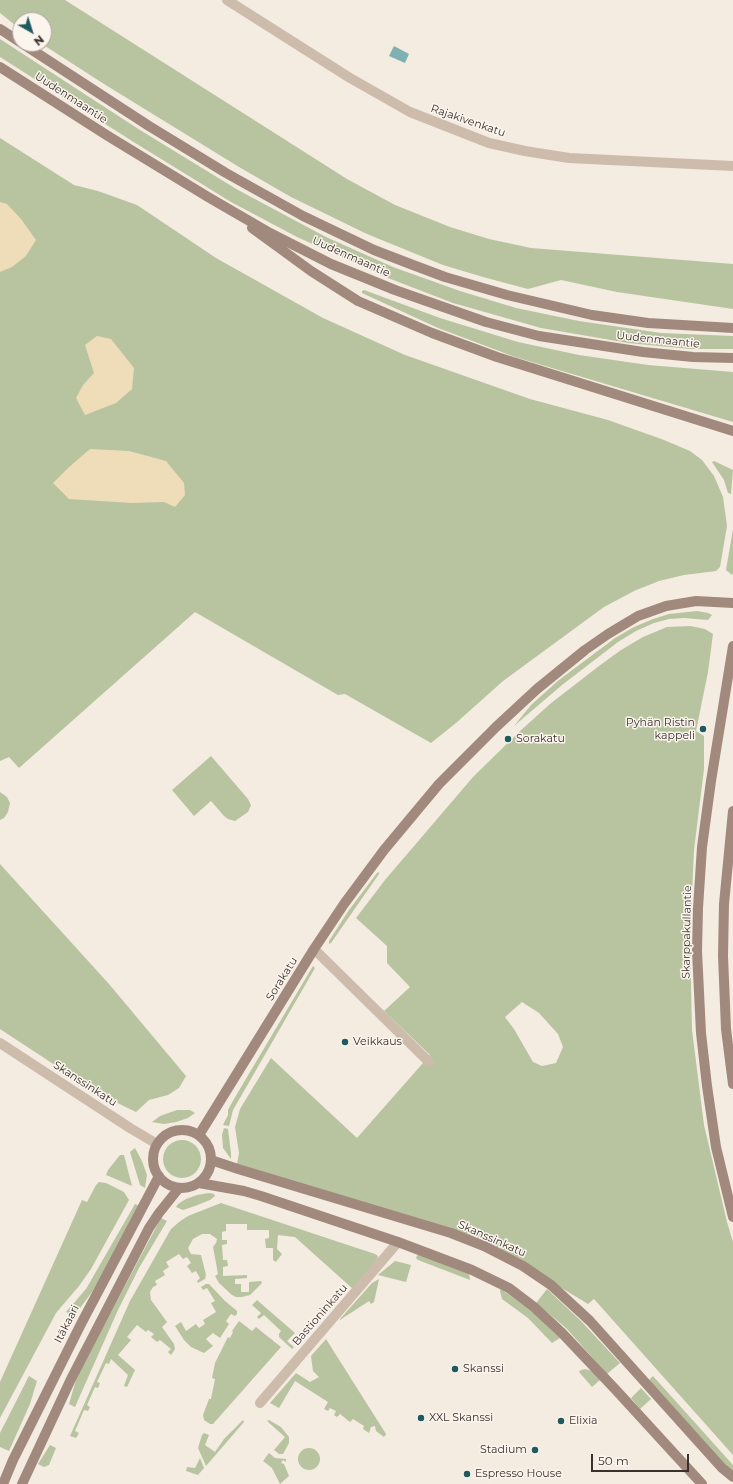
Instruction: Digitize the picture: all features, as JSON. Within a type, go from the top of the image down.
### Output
[{"type":"main road","points":[[0,29],[12,37]]},
{"type":"main road","name":"Uudenmaantie","points":[[35,52],[149,126],[226,173],[303,216],[374,250],[445,277],[507,296],[549,306],[592,315],[648,323],[733,328]]},
{"type":"main road","name":"Uudenmaantie","points":[[0,67],[102,132],[270,233],[331,264],[428,303],[486,322],[539,336],[643,352],[693,357],[733,358]]},
{"type":"main road","points":[[208,197],[311,271],[358,301],[432,333],[497,357],[683,414],[733,431]]},
{"type":"main road","name":"Sorakatu","points":[[199,1135],[314,949],[344,904],[384,850],[439,784],[496,727],[537,689],[585,650],[638,616],[666,606],[696,601],[733,603]]},
{"type":"main road","name":"Skarppakullantie","points":[[733,646],[702,847],[697,951],[700,1026],[707,1086],[716,1147],[733,1217]]},
{"type":"main road","points":[[733,811],[724,904],[723,956],[726,1029],[733,1084]]},
{"type":"main road","points":[[176,1130],[188,1130],[199,1135],[208,1146],[211,1160],[208,1173],[199,1183],[189,1187],[179,1188],[167,1184],[158,1176],[153,1164],[157,1144],[164,1136],[176,1130]]},
{"type":"main road","name":"Skanssinkatu","points":[[211,1160],[451,1233],[484,1246],[523,1266],[555,1288],[590,1321],[722,1468],[733,1477]]},
{"type":"main road","name":"Itäkaari","points":[[2,1484],[84,1317],[158,1176]]},
{"type":"main road","points":[[199,1183],[244,1191],[261,1196],[398,1242],[441,1257],[509,1288],[534,1307],[562,1333],[702,1484]]},
{"type":"main road","points":[[22,1484],[71,1378],[149,1228],[179,1188]]},
{"type":"street","name":"Rajakivenkatu","points":[[227,0],[350,78],[410,112],[455,131],[489,143],[525,151],[569,158],[733,166]]},
{"type":"street","points":[[314,949],[429,1062]]},
{"type":"street","name":"Skanssinkatu","points":[[0,1043],[157,1144]]},
{"type":"street","name":"Bastioninkatu","points":[[260,1403],[398,1242]]},
{"type":"green space","points":[[0,0],[65,0],[347,179],[395,205],[450,227],[489,239],[531,248],[733,264],[733,309],[617,292],[561,280],[528,289],[443,265],[367,234],[291,197],[239,167],[52,50],[52,12],[12,12],[12,23],[0,13]]},
{"type":"green space","points":[[0,39],[12,47],[12,52],[20,52],[140,130],[238,190],[326,237],[393,267],[460,291],[516,308],[579,321],[661,333],[733,336],[733,349],[690,349],[628,343],[541,328],[453,303],[388,278],[297,237],[231,202],[0,57]]},
{"type":"green space","points":[[0,138],[74,185],[98,191],[137,205],[216,258],[323,318],[405,355],[530,399],[608,420],[690,451],[702,460],[714,476],[723,497],[727,526],[720,567],[716,571],[684,575],[659,581],[634,591],[604,607],[503,681],[431,743],[345,694],[338,695],[195,612],[19,768],[9,757],[0,761]]},
{"type":"green space","points":[[364,290],[440,318],[518,342],[579,355],[648,365],[733,372],[733,422],[515,357],[438,328],[362,293]]},
{"type":"green space","points":[[714,461],[733,470],[731,494],[728,493],[724,480],[712,462]]},
{"type":"green space","points":[[733,529],[733,573],[732,575],[726,570]]},
{"type":"green space","points":[[697,611],[712,615],[708,620],[684,618],[669,619],[654,623],[636,631],[618,642],[562,685],[514,726],[531,705],[559,680],[615,638],[634,627],[653,619],[669,614]]},
{"type":"green space","points":[[690,626],[705,629],[713,634],[708,672],[696,731],[704,736],[704,769],[694,850],[690,938],[692,1030],[704,1125],[733,1242],[733,1455],[594,1299],[588,1304],[560,1287],[525,1262],[477,1237],[237,1164],[239,1153],[235,1127],[240,1109],[271,1058],[357,1138],[430,1055],[384,1011],[410,987],[387,963],[387,946],[356,918],[385,880],[473,777],[519,732],[550,704],[621,650],[643,637],[667,627]],"holes":[[[522,1002],[539,1013],[558,1034],[563,1047],[556,1063],[542,1066],[533,1062],[514,1029],[505,1017]]]},
{"type":"green space","points":[[211,756],[248,799],[251,805],[248,812],[235,821],[224,816],[211,801],[194,816],[172,790]]},
{"type":"green space","points":[[0,792],[7,797],[10,803],[8,812],[4,818],[0,820]]},
{"type":"green space","points":[[0,864],[109,984],[186,1076],[179,1088],[168,1095],[149,1100],[136,1112],[99,1094],[0,1029]]},
{"type":"green space","points":[[379,872],[329,944],[329,941],[349,910]]},
{"type":"green space","points":[[313,966],[315,968],[233,1110],[229,1126],[223,1125],[228,1115],[228,1110],[234,1099]]},
{"type":"green space","points":[[177,1110],[190,1110],[195,1113],[188,1118],[176,1122],[164,1124],[152,1122],[160,1116]]},
{"type":"green space","points":[[224,1128],[228,1129],[231,1159],[223,1148],[222,1135]]},
{"type":"green space","points":[[182,1140],[192,1143],[198,1149],[201,1159],[198,1169],[192,1175],[182,1178],[172,1175],[166,1169],[163,1159],[166,1149],[172,1143]]},
{"type":"green space","points":[[135,1148],[147,1175],[145,1188],[140,1185],[130,1152]]},
{"type":"green space","points":[[120,1155],[124,1155],[132,1186],[106,1175],[108,1170]]},
{"type":"green space","points":[[99,1182],[106,1183],[124,1192],[129,1200],[91,1269],[56,1313],[0,1418],[0,1382],[82,1200],[87,1202]]},
{"type":"green space","points":[[209,1193],[214,1194],[215,1196],[210,1200],[183,1210],[176,1207],[186,1199]]},
{"type":"green space","points":[[221,1203],[375,1254],[378,1256],[376,1263],[353,1289],[295,1237],[278,1235],[277,1249],[282,1254],[276,1262],[273,1260],[273,1248],[266,1248],[265,1239],[269,1238],[269,1230],[247,1230],[247,1224],[226,1224],[226,1231],[222,1232],[222,1240],[227,1240],[227,1244],[222,1245],[223,1260],[227,1260],[228,1266],[223,1267],[223,1276],[247,1275],[247,1278],[235,1279],[235,1284],[241,1284],[241,1292],[249,1292],[249,1282],[261,1281],[262,1283],[250,1295],[236,1297],[219,1283],[215,1276],[218,1274],[213,1247],[217,1239],[210,1234],[202,1234],[193,1239],[188,1248],[191,1254],[201,1255],[206,1275],[205,1279],[198,1283],[197,1281],[200,1278],[196,1271],[192,1273],[187,1266],[191,1263],[187,1257],[183,1259],[179,1254],[166,1262],[169,1267],[163,1271],[165,1275],[155,1281],[157,1285],[153,1287],[150,1292],[151,1300],[167,1322],[162,1327],[174,1344],[175,1349],[171,1355],[168,1352],[171,1349],[160,1340],[157,1342],[151,1337],[154,1334],[148,1330],[146,1332],[137,1325],[127,1337],[131,1340],[118,1355],[135,1370],[127,1387],[124,1386],[128,1375],[111,1359],[109,1364],[106,1363],[97,1382],[100,1383],[98,1388],[95,1387],[87,1405],[90,1407],[88,1411],[84,1410],[75,1431],[79,1433],[76,1438],[70,1436],[130,1301],[171,1229],[188,1216]]},
{"type":"green space","points":[[135,1204],[140,1206],[92,1292],[74,1316],[66,1312],[86,1289]]},
{"type":"green space","points":[[161,1218],[167,1221],[139,1268],[118,1310],[75,1407],[69,1404],[77,1376]]},
{"type":"green space","points":[[418,1254],[469,1273],[470,1280],[418,1260],[416,1258]]},
{"type":"green space","points":[[395,1261],[411,1265],[406,1282],[378,1275]]},
{"type":"green space","points":[[379,1279],[374,1302],[371,1304],[369,1301],[340,1320],[372,1283]]},
{"type":"green space","points":[[209,1284],[237,1311],[237,1314],[235,1316],[231,1314],[226,1321],[229,1324],[220,1338],[213,1333],[206,1339],[213,1346],[204,1353],[191,1347],[184,1340],[175,1326],[181,1322],[186,1331],[196,1324],[199,1328],[205,1324],[203,1320],[216,1312],[211,1303],[215,1301],[207,1288],[203,1290],[201,1287]]},
{"type":"green space","points":[[501,1289],[528,1308],[558,1334],[560,1338],[552,1343],[528,1318],[502,1299]]},
{"type":"green space","points":[[547,1289],[581,1321],[620,1363],[607,1374],[566,1328],[536,1303]]},
{"type":"green space","points":[[257,1300],[295,1333],[287,1341],[294,1347],[292,1349],[279,1337],[281,1331],[264,1315],[259,1319],[257,1317],[261,1313],[252,1305]]},
{"type":"green space","points":[[239,1321],[252,1331],[256,1327],[281,1347],[213,1424],[210,1424],[204,1420],[203,1415],[209,1399],[211,1399],[215,1379],[212,1378],[215,1363],[228,1337],[230,1338],[233,1332],[232,1331]]},
{"type":"green space","points":[[326,1339],[386,1434],[384,1437],[376,1431],[375,1426],[371,1427],[369,1433],[363,1429],[364,1426],[353,1419],[350,1422],[340,1414],[337,1417],[334,1415],[336,1411],[330,1408],[328,1411],[324,1409],[328,1402],[295,1381],[279,1408],[270,1403],[296,1373],[310,1382],[319,1377],[313,1371],[311,1356]]},
{"type":"green space","points":[[585,1369],[592,1371],[600,1380],[592,1387],[579,1372]]},
{"type":"green space","points":[[29,1376],[37,1381],[30,1404],[9,1451],[0,1447],[0,1433]]},
{"type":"green space","points":[[653,1376],[733,1465],[733,1472],[648,1381]]},
{"type":"green space","points":[[641,1388],[651,1399],[640,1409],[631,1398]]},
{"type":"green space","points":[[243,1420],[244,1422],[206,1466],[198,1448],[202,1435],[204,1433],[209,1435],[205,1445],[215,1452],[224,1439]]},
{"type":"green space","points":[[269,1420],[281,1427],[289,1437],[289,1443],[283,1454],[279,1454],[274,1450],[285,1437],[267,1421]]},
{"type":"green space","points":[[50,1445],[56,1448],[49,1465],[44,1467],[38,1464]]},
{"type":"green space","points":[[309,1448],[317,1451],[320,1459],[317,1467],[309,1470],[301,1467],[298,1459],[301,1451]]},
{"type":"green space","points":[[269,1453],[275,1458],[286,1459],[286,1462],[283,1460],[281,1463],[284,1464],[289,1476],[280,1484],[272,1468],[263,1461]]},
{"type":"green space","points":[[200,1458],[204,1468],[198,1475],[186,1471],[187,1467],[195,1468]]},
{"type":"sand","points":[[0,202],[7,204],[21,219],[36,240],[26,256],[12,267],[0,272]]},
{"type":"sand","points":[[97,336],[111,339],[134,368],[132,389],[116,403],[85,415],[76,398],[83,385],[94,373],[85,345]]},
{"type":"sand","points":[[90,449],[129,451],[166,461],[184,483],[185,495],[175,507],[164,502],[132,503],[69,499],[53,483]]},
{"type":"water","points":[[394,46],[409,54],[405,63],[389,56]]},
{"type":"place","name":"Pyhän Ristin kappeli","points":[[703,729]]},
{"type":"place","name":"Sorakatu","points":[[508,739]]},
{"type":"place","name":"Veikkaus","points":[[345,1042]]},
{"type":"place","name":"Skanssi","points":[[455,1369]]},
{"type":"place","name":"XXL Skanssi","points":[[421,1418]]},
{"type":"place","name":"Elixia","points":[[561,1421]]},
{"type":"place","name":"Stadium","points":[[535,1450]]},
{"type":"place","name":"Espresso House","points":[[467,1474]]}]
